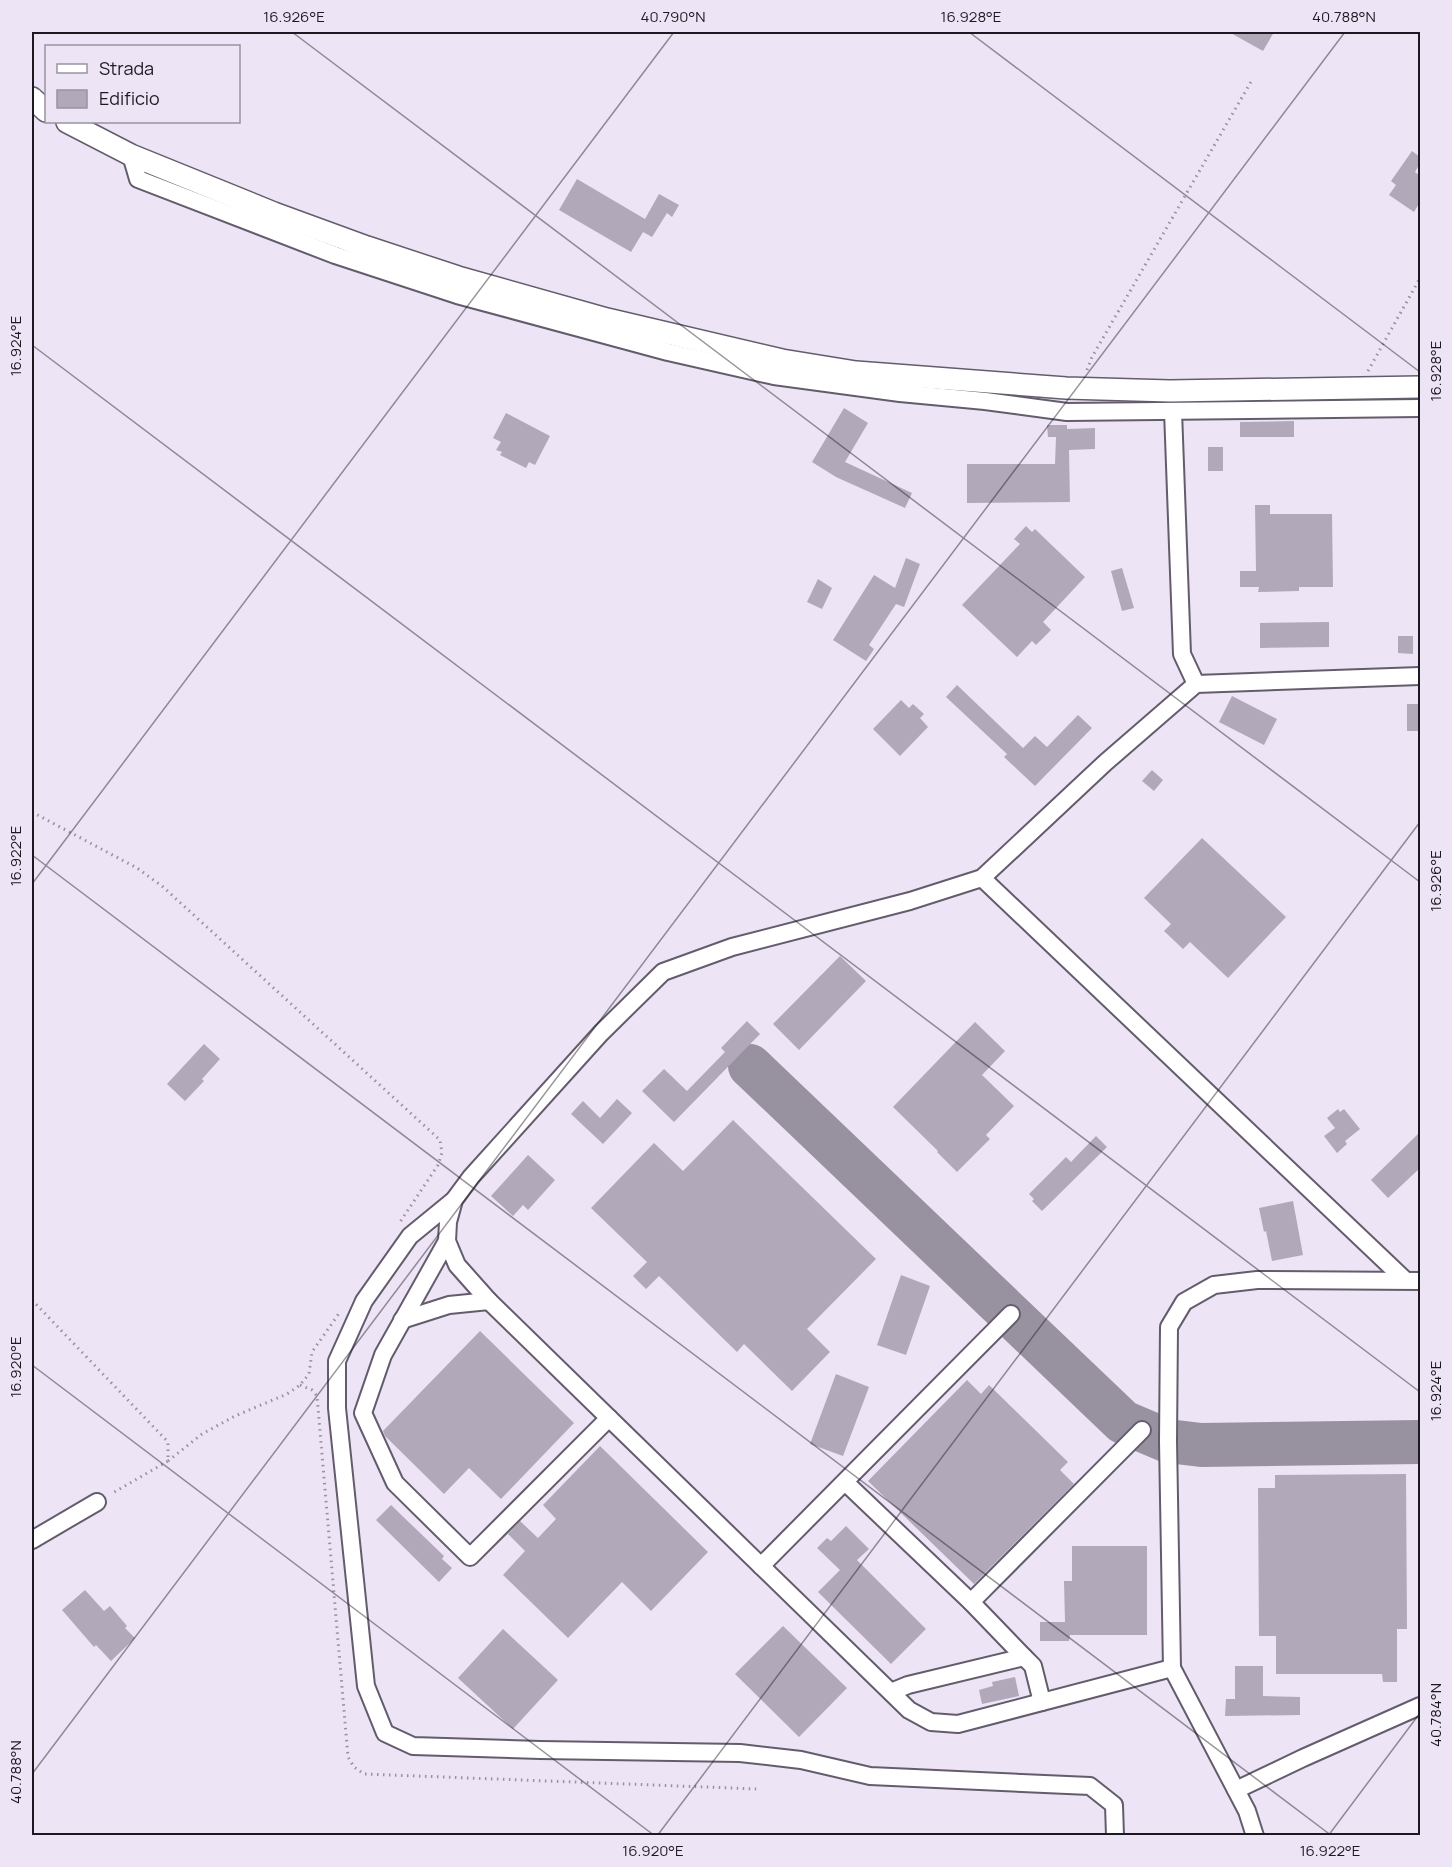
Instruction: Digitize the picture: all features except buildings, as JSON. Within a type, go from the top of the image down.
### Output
[{"type":"main road","points":[[32,98],[45,111]]},
{"type":"main road","points":[[69,123],[131,155],[274,213],[367,247],[458,277],[607,319],[782,360],[856,372],[1079,388],[1170,391],[1420,387]]},
{"type":"street","points":[[131,155],[138,179],[335,255],[457,295],[668,352],[774,376],[1067,412],[1420,408]]},
{"type":"street","points":[[1173,411],[1182,654],[1196,684]]},
{"type":"street","points":[[1115,1836],[1114,1805],[1090,1786],[870,1776],[801,1760],[740,1753],[413,1746],[385,1733],[366,1686],[338,1408],[337,1361],[364,1301],[410,1236],[454,1200],[471,1177],[601,1034],[663,972],[732,947],[910,901],[982,879],[1106,762],[1196,684],[1420,676]]},
{"type":"street","points":[[982,879],[1413,1280]]},
{"type":"street","points":[[454,1200],[448,1222],[447,1241],[457,1264],[489,1301],[909,1710],[931,1722],[958,1724],[1172,1668]]},
{"type":"street","points":[[447,1241],[383,1355],[363,1413],[395,1483],[470,1557],[609,1418]]},
{"type":"street","points":[[1255,1836],[1247,1811],[1172,1668],[1168,1441],[1169,1327],[1184,1302],[1214,1285],[1257,1280],[1413,1280]]},
{"type":"street","points":[[402,1320],[449,1305],[489,1301]]},
{"type":"street","points":[[761,1566],[1011,1314]]},
{"type":"street","points":[[970,1602],[1142,1430]]},
{"type":"street","points":[[844,1482],[970,1602],[1033,1666],[1042,1702]]},
{"type":"street","points":[[32,1540],[97,1502]]},
{"type":"street","points":[[891,1692],[908,1685],[1024,1657]]},
{"type":"street","points":[[1236,1790],[1420,1706]]},
{"type":"path","points":[[1079,388],[1092,357],[1252,80]]},
{"type":"path","points":[[1359,388],[1420,278]]},
{"type":"path","points":[[32,812],[137,868],[162,886],[440,1140],[442,1152],[438,1165],[399,1223]]},
{"type":"path","points":[[32,1300],[168,1442],[168,1461]]},
{"type":"path","points":[[97,1502],[168,1461],[202,1434],[235,1416],[287,1394],[300,1385],[309,1374],[312,1352],[340,1311]]},
{"type":"path","points":[[300,1385],[312,1389],[316,1396],[348,1757],[354,1767],[364,1774],[758,1789]]},
{"type":"taxiway","points":[[750,1066],[1123,1422],[1168,1441],[1201,1445],[1420,1442]]}]
